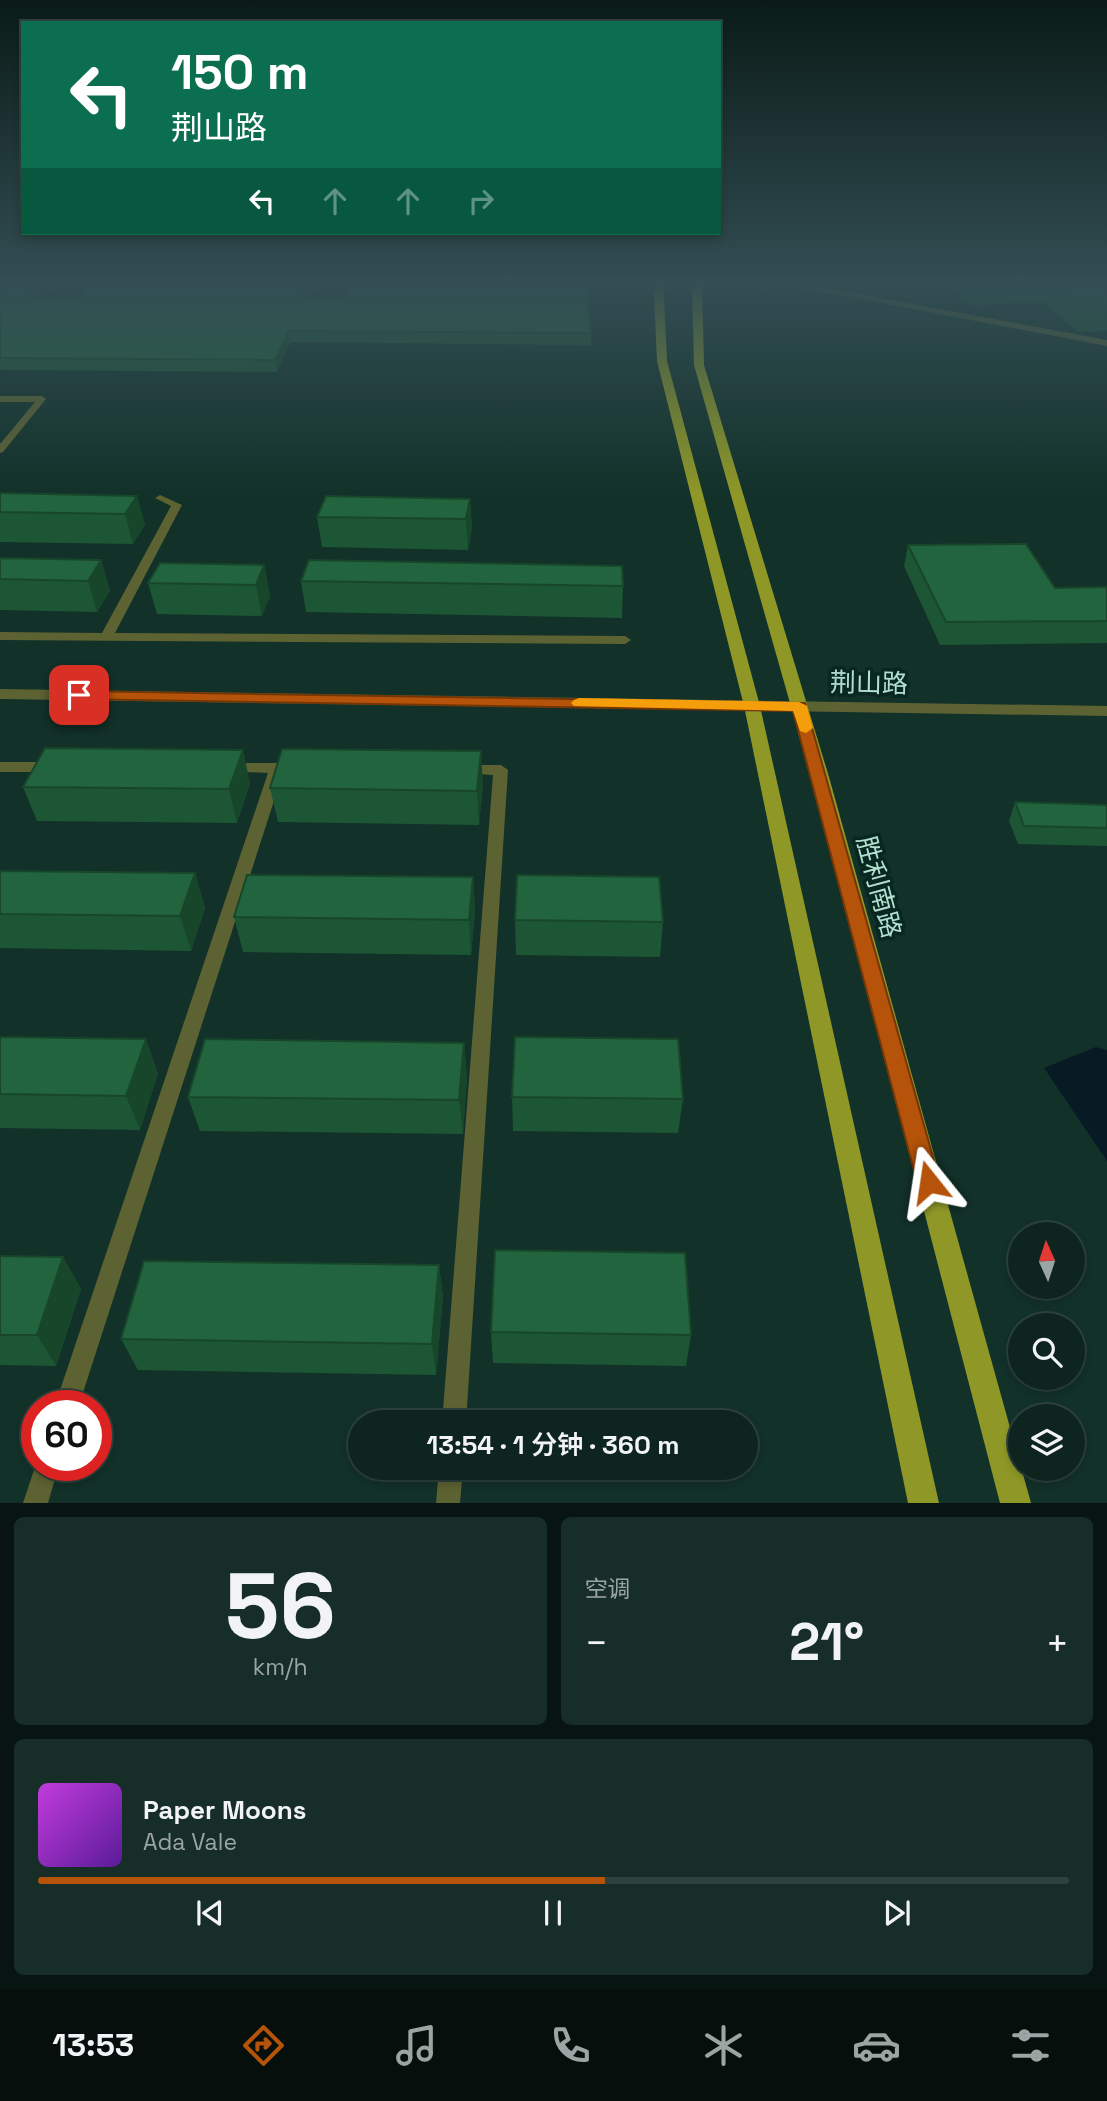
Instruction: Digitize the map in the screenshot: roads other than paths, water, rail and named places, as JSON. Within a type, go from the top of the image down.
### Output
[{"type":"main road","points":[[662,355],[752,706],[924,1503]]},
{"type":"main road","name":"胜利南路","points":[[699,355],[699,365],[799,706],[1016,1503]]},
{"type":"street","name":"荆山路","points":[[0,694],[1107,710]]},
{"type":"lane","points":[[0,399],[42,399],[0,450]]},
{"type":"lane","points":[[107,636],[177,505],[160,498]]},
{"type":"lane","points":[[0,636],[625,640]]},
{"type":"lane","points":[[1,769],[72,767]]},
{"type":"lane","points":[[208,768],[304,769]]},
{"type":"lane","points":[[72,1390],[277,768]]},
{"type":"lane","points":[[444,769],[500,770],[455,1410]]},
{"type":"lane","points":[[449,1503],[450,1480]]},
{"type":"lane","points":[[35,1503],[42,1481]]},
{"type":"water","points":[[1096,1047],[1107,1050],[1107,1161],[1044,1068]]}]
